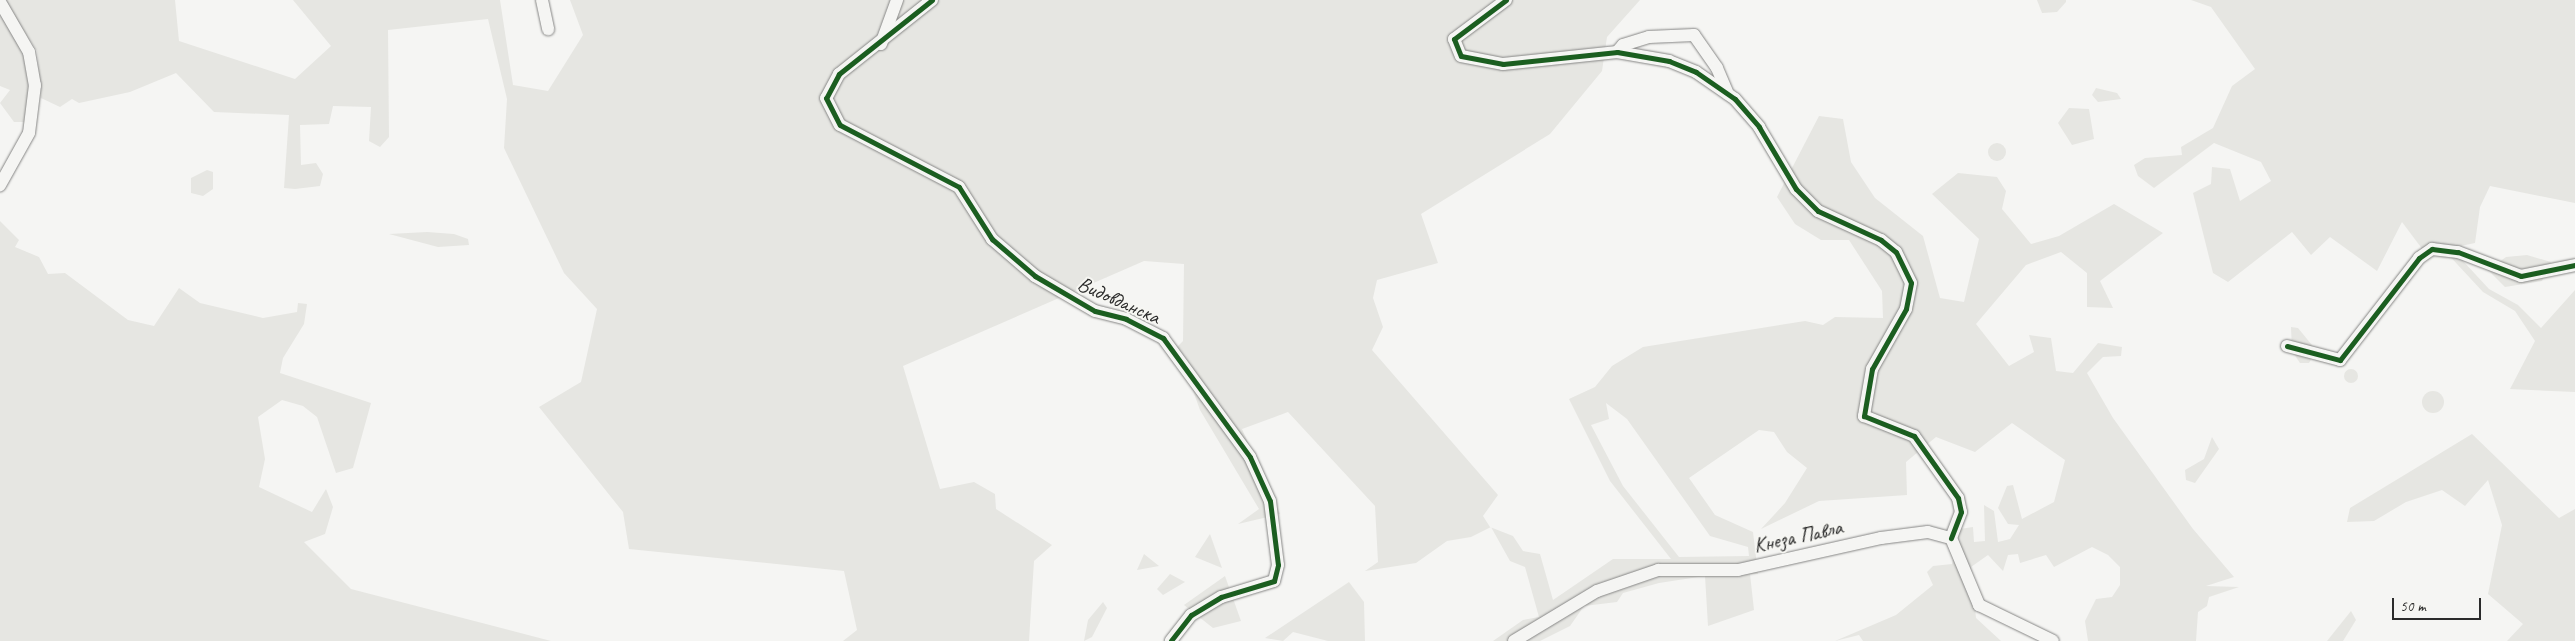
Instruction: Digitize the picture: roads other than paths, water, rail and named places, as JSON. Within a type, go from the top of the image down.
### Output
[{"type":"street","points":[[542,0],[548,29]]},
{"type":"street","points":[[881,44],[897,0]]},
{"type":"street","name":"Видовданска","points":[[932,0],[881,44],[839,74],[826,98],[840,125],[959,187],[992,239],[1034,276],[1095,311],[1126,319],[1164,338],[1250,457],[1270,501],[1277,575],[1269,584],[1240,589],[1191,615],[1171,641]]},
{"type":"street","points":[[1506,0],[1454,39],[1461,56],[1503,64],[1617,52],[1669,61],[1728,94],[1759,127],[1796,190],[1818,211],[1881,240],[1906,266],[1911,283],[1906,309],[1872,369],[1864,398],[1864,416],[1914,436],[1958,498],[1961,512],[1951,538],[1980,606],[2053,641]]},
{"type":"street","points":[[0,2],[29,52],[35,85],[29,133],[0,185]]},
{"type":"street","points":[[1617,52],[1623,45],[1649,37],[1694,35],[1717,68],[1728,94]]},
{"type":"street","points":[[2287,346],[2340,360],[2419,258],[2432,248],[2458,252],[2521,276],[2575,264]]},
{"type":"street","name":"Кнеза Павла","points":[[1514,641],[1597,591],[1658,570],[1738,570],[1881,538],[1928,532],[1951,538]]}]
